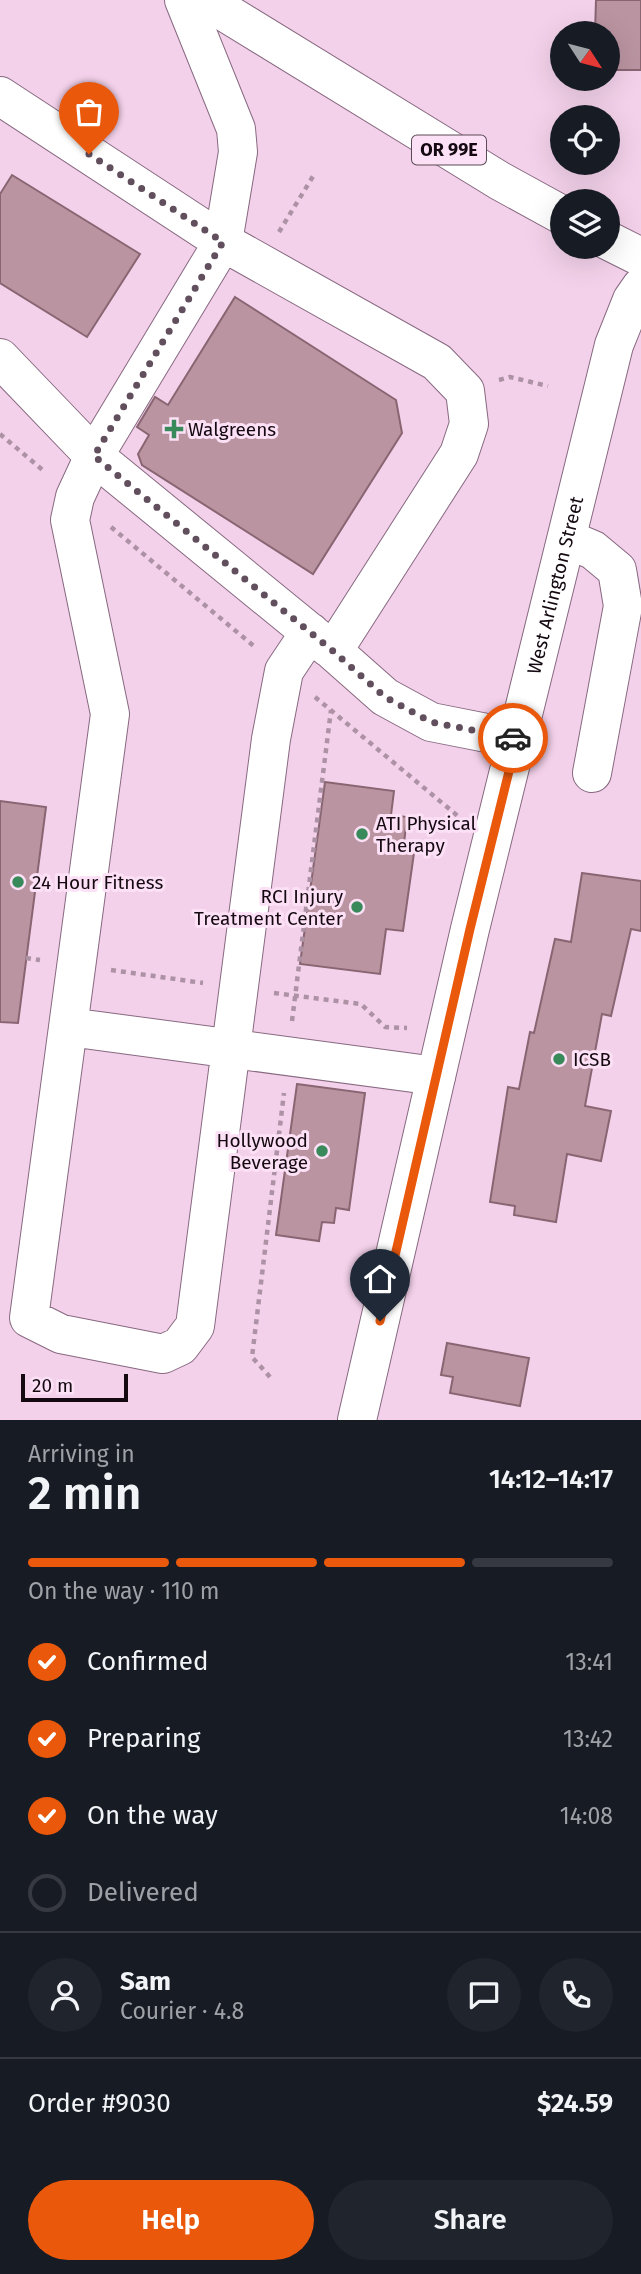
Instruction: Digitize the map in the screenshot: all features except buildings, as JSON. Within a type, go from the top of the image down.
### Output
[{"type":"main road","points":[[0,96],[223,242],[437,362],[464,391],[469,424],[459,454],[322,642],[284,671],[271,739],[195,1326],[180,1346],[163,1354],[61,1334],[29,1318],[110,714],[70,520],[75,497],[94,456],[223,242],[238,152],[236,129],[184,0]]},
{"type":"main road","name":"OR 99E","points":[[205,0],[488,174],[550,208]]},
{"type":"main road","points":[[620,246],[641,257]]},
{"type":"main road","name":"West Arlington Street","points":[[357,1420],[492,837],[614,345],[632,300],[641,287]]},
{"type":"main road","points":[[0,358],[94,456],[322,642],[385,697],[431,722],[517,739]]},
{"type":"main road","points":[[567,539],[593,550],[617,570],[623,606],[592,773]]},
{"type":"main road","points":[[69,1027],[436,1076]]},
{"type":"path","points":[[260,262],[315,173]]},
{"type":"path","points":[[464,391],[510,377],[548,386]]},
{"type":"path","points":[[0,435],[463,820],[492,837]]},
{"type":"way so far","points":[[89,154],[223,242],[94,456],[333,651],[385,697],[431,722],[513,738]]},
{"type":"place","name":"Walgreens","points":[[174,429]]},
{"type":"place","name":"ATI Physical Therapy","points":[[362,834]]},
{"type":"place","name":"24 Hour Fitness","points":[[18,882]]},
{"type":"place","name":"RCI Injury Treatment Center","points":[[357,907]]},
{"type":"place","name":"ICSB","points":[[559,1059]]},
{"type":"place","name":"Hollywood Beverage","points":[[322,1151]]},
{"type":"route","points":[[380,1321],[470,929],[517,739],[513,738]]}]
